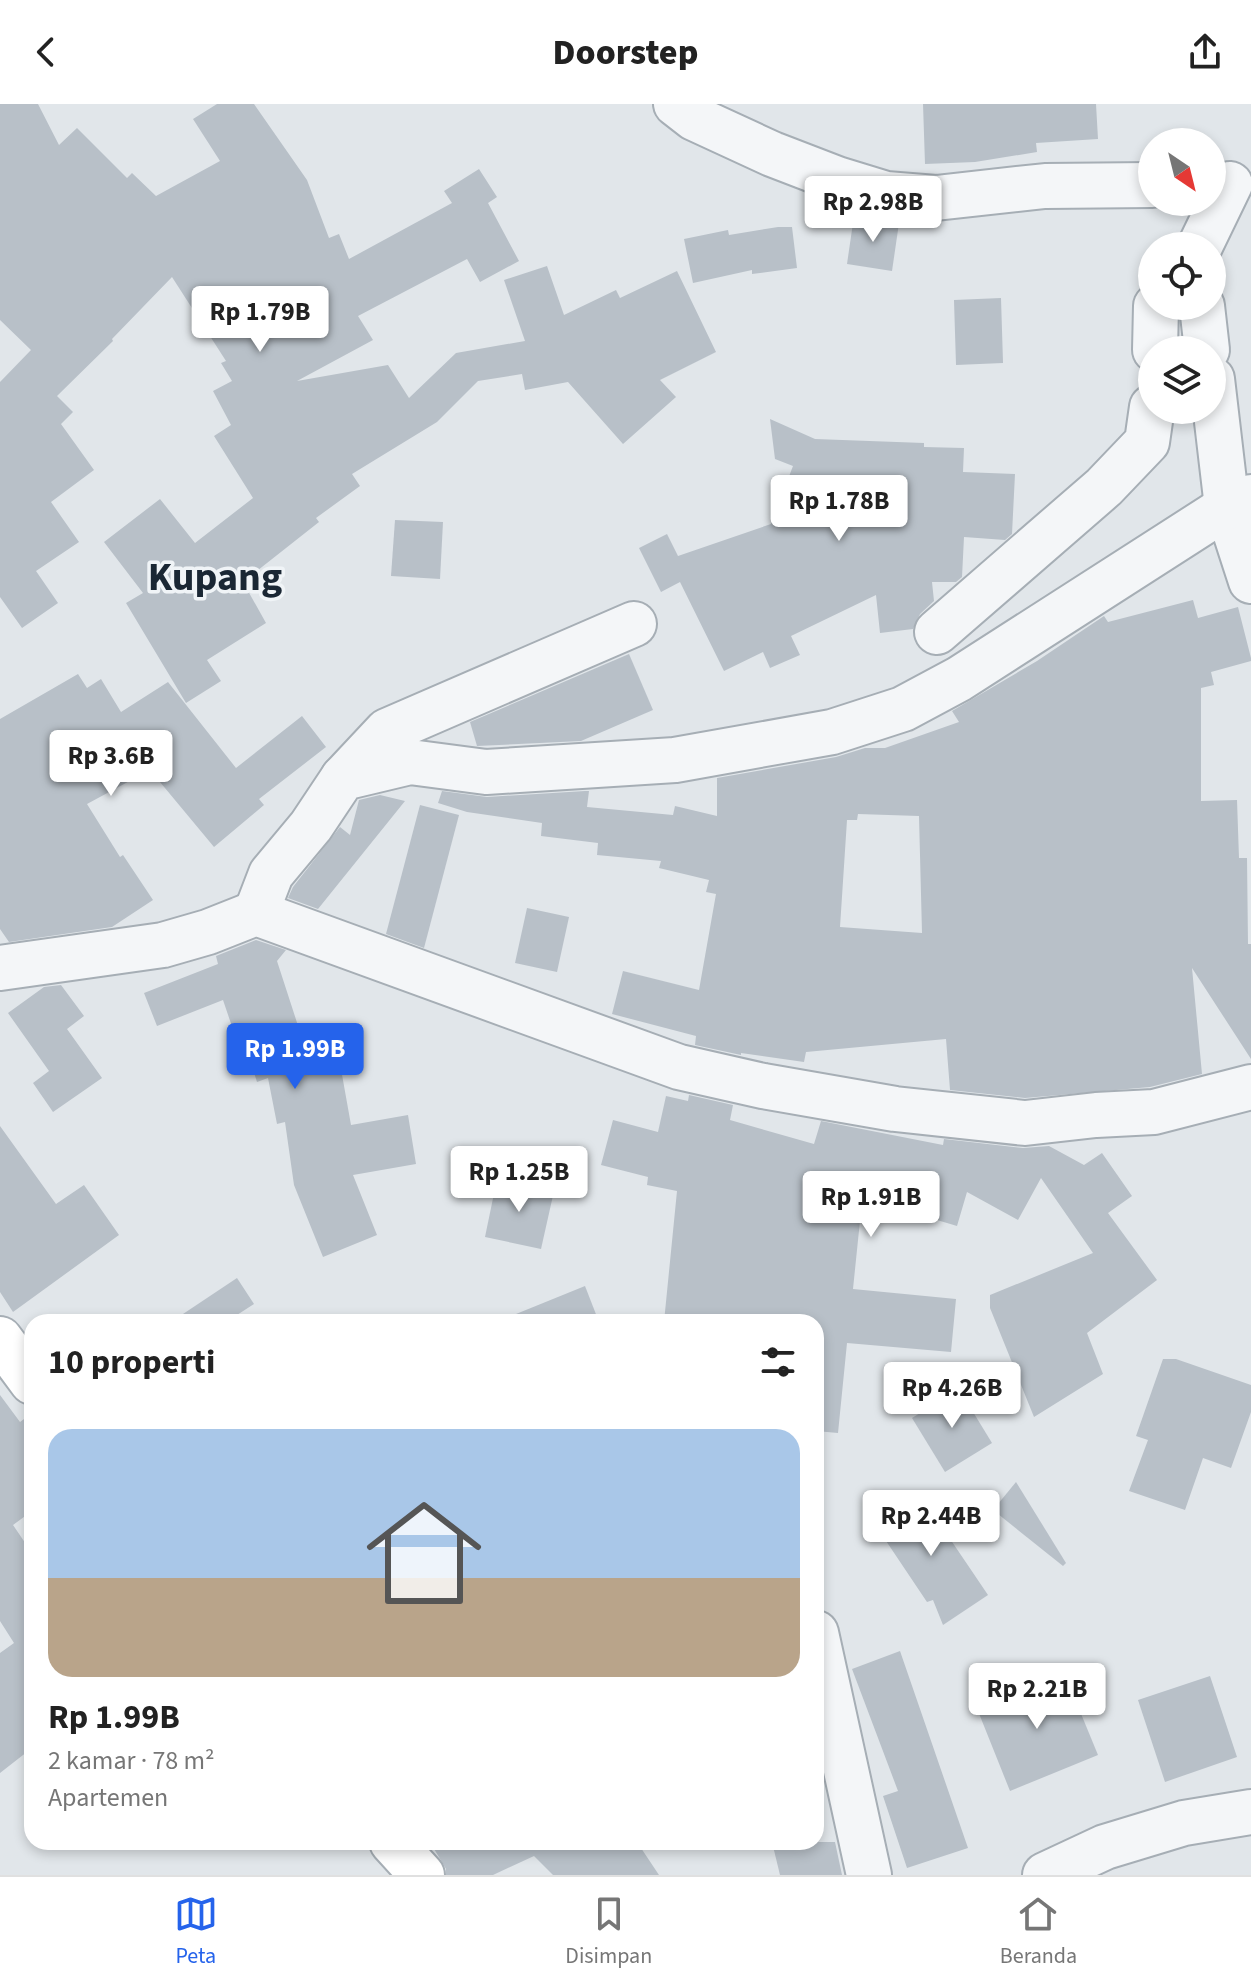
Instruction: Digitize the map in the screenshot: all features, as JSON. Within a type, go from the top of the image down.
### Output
[{"type":"street","points":[[676,104],[694,118],[772,154],[886,194],[936,198],[1045,186],[1138,185]]},
{"type":"street","points":[[1207,232],[1231,185]]},
{"type":"street","points":[[937,632],[1115,476],[1147,442],[1150,424]]},
{"type":"street","points":[[1222,424],[1239,502],[1251,581]]},
{"type":"street","points":[[343,778],[410,762],[486,772],[675,760],[832,732],[903,709],[959,679],[1239,502]]},
{"type":"street","points":[[256,913],[271,874],[311,826],[343,778],[387,731],[634,624]]},
{"type":"street","points":[[0,968],[163,945],[256,913],[679,1067],[777,1089],[895,1109],[1025,1123],[1154,1112],[1251,1087]]},
{"type":"street","points":[[0,1339],[24,1371]]},
{"type":"street","points":[[824,1670],[869,1875]]},
{"type":"street","points":[[1045,1875],[1105,1847],[1184,1823],[1251,1812]]},
{"type":"street","points":[[399,1850],[422,1875]]},
{"type":"building","points":[[0,104],[38,104],[59,145],[77,128],[127,178],[132,173],[156,196],[220,161],[193,119],[217,104],[254,104],[307,180],[329,238],[339,234],[349,259],[452,203],[444,191],[479,169],[497,197],[488,203],[519,261],[480,282],[467,259],[358,316],[373,340],[297,381],[388,365],[409,398],[456,353],[525,341],[504,280],[547,266],[564,315],[616,290],[620,298],[677,271],[716,352],[660,380],[676,397],[623,444],[568,382],[525,390],[522,374],[478,381],[437,422],[352,474],[360,486],[316,518],[319,522],[243,582],[266,623],[207,660],[221,681],[186,703],[126,603],[143,593],[104,542],[160,499],[195,543],[253,498],[214,436],[231,425],[213,391],[232,381],[221,363],[226,361],[172,277],[57,396],[73,412],[61,424],[94,470],[51,502],[79,542],[36,571],[58,603],[22,628],[0,597],[0,382],[31,350],[0,320]]},
{"type":"building","points":[[923,104],[1096,104],[1098,139],[1036,143],[1037,152],[975,162],[925,164]]},
{"type":"building","points":[[854,216],[899,223],[892,271],[847,264]]},
{"type":"building","points":[[792,227],[797,268],[752,274],[752,270],[693,283],[684,239],[728,230],[729,235]]},
{"type":"building","points":[[1001,298],[1003,363],[956,365],[954,300]]},
{"type":"building","points":[[770,419],[815,439],[924,443],[924,447],[964,448],[963,472],[1015,474],[1012,534],[1005,540],[964,537],[962,577],[956,582],[932,582],[934,601],[920,614],[913,629],[880,633],[876,595],[791,636],[800,655],[770,668],[763,652],[724,671],[680,582],[661,592],[639,548],[667,534],[678,556],[771,524],[781,505],[780,500],[793,466],[775,459]]},
{"type":"building","points":[[395,520],[443,522],[440,579],[391,576]]},
{"type":"building","points":[[1193,600],[1198,618],[1238,607],[1251,658],[1251,661],[1211,672],[1214,685],[1201,688],[1201,801],[1237,800],[1239,858],[1247,858],[1251,1059],[1192,968],[1202,1074],[1150,1087],[1025,1098],[950,1090],[946,1039],[806,1052],[804,1062],[741,1055],[695,1045],[696,1036],[612,1014],[623,971],[699,990],[716,894],[706,892],[709,880],[659,868],[661,861],[597,855],[598,843],[541,836],[542,823],[467,812],[438,803],[442,791],[487,797],[589,791],[587,807],[673,815],[675,806],[717,816],[717,778],[836,757],[865,748],[885,748],[959,722],[952,711],[1037,661],[1104,616],[1108,622]],"holes":[[[858,814],[919,816],[922,933],[840,927],[847,820],[857,820]]]},
{"type":"building","points":[[629,654],[653,710],[581,741],[477,746],[470,722]]},
{"type":"building","points":[[78,674],[87,688],[101,679],[121,712],[168,682],[236,768],[302,716],[326,747],[259,799],[264,805],[214,847],[150,770],[87,804],[120,857],[123,855],[153,900],[112,927],[9,942],[0,929],[0,719]]},
{"type":"building","points":[[380,795],[405,801],[318,909],[288,898],[293,887],[340,827],[350,835],[359,800]]},
{"type":"building","points":[[420,805],[459,815],[424,948],[386,934]]},
{"type":"building","points":[[527,908],[569,917],[557,972],[515,963]]},
{"type":"building","points":[[256,940],[286,950],[277,961],[314,1075],[341,1069],[351,1125],[408,1115],[416,1164],[353,1175],[377,1235],[323,1257],[294,1185],[285,1122],[277,1124],[268,1078],[257,1082],[248,1054],[242,1056],[223,1000],[157,1026],[144,993],[218,964],[216,956]]},
{"type":"building","points":[[61,985],[84,1016],[67,1029],[102,1078],[53,1112],[33,1083],[49,1071],[8,1013],[44,987]]},
{"type":"building","points":[[689,1095],[733,1105],[730,1120],[814,1144],[821,1121],[943,1145],[944,1139],[1023,1148],[1049,1146],[1084,1165],[1102,1153],[1132,1196],[1108,1213],[1157,1280],[1087,1333],[1103,1374],[1034,1417],[990,1308],[990,1295],[1093,1253],[1041,1178],[1018,1220],[967,1192],[957,1226],[917,1214],[915,1223],[861,1211],[853,1289],[956,1299],[951,1352],[847,1343],[838,1433],[824,1432],[824,1314],[665,1314],[677,1191],[647,1185],[648,1177],[601,1165],[613,1120],[658,1132],[666,1096],[688,1101]]},
{"type":"building","points":[[0,1126],[56,1204],[84,1185],[119,1235],[13,1312],[0,1292]]},
{"type":"building","points":[[497,1179],[554,1191],[541,1249],[485,1237]]},
{"type":"building","points":[[237,1278],[254,1304],[238,1314],[183,1314]]},
{"type":"building","points":[[585,1286],[596,1314],[516,1314]]},
{"type":"building","points":[[1163,1359],[1176,1359],[1251,1385],[1251,1412],[1231,1468],[1203,1458],[1185,1510],[1129,1491],[1148,1440],[1136,1436]]},
{"type":"building","points":[[959,1389],[992,1443],[945,1472],[912,1418]]},
{"type":"building","points":[[0,1395],[20,1422],[24,1419],[24,1517],[13,1525],[24,1541],[24,1754],[0,1773],[0,1653],[14,1643],[0,1621]]},
{"type":"building","points":[[1016,1482],[1066,1563],[1063,1566],[993,1510]]},
{"type":"building","points":[[919,1493],[988,1595],[943,1625],[933,1600],[927,1602],[874,1523]]},
{"type":"building","points":[[900,1651],[968,1848],[907,1868],[883,1796],[898,1791],[852,1669]]},
{"type":"building","points":[[1063,1670],[1098,1755],[1010,1791],[976,1706]]},
{"type":"building","points":[[1210,1676],[1237,1757],[1165,1782],[1138,1700]]},
{"type":"building","points":[[824,1842],[835,1842],[842,1875],[780,1875],[774,1850],[824,1850]]},
{"type":"building","points":[[435,1850],[642,1850],[659,1875],[553,1875],[534,1856],[493,1875],[446,1875],[446,1869]]},
{"type":"district","name":"Kupang","points":[[215,577]]}]
